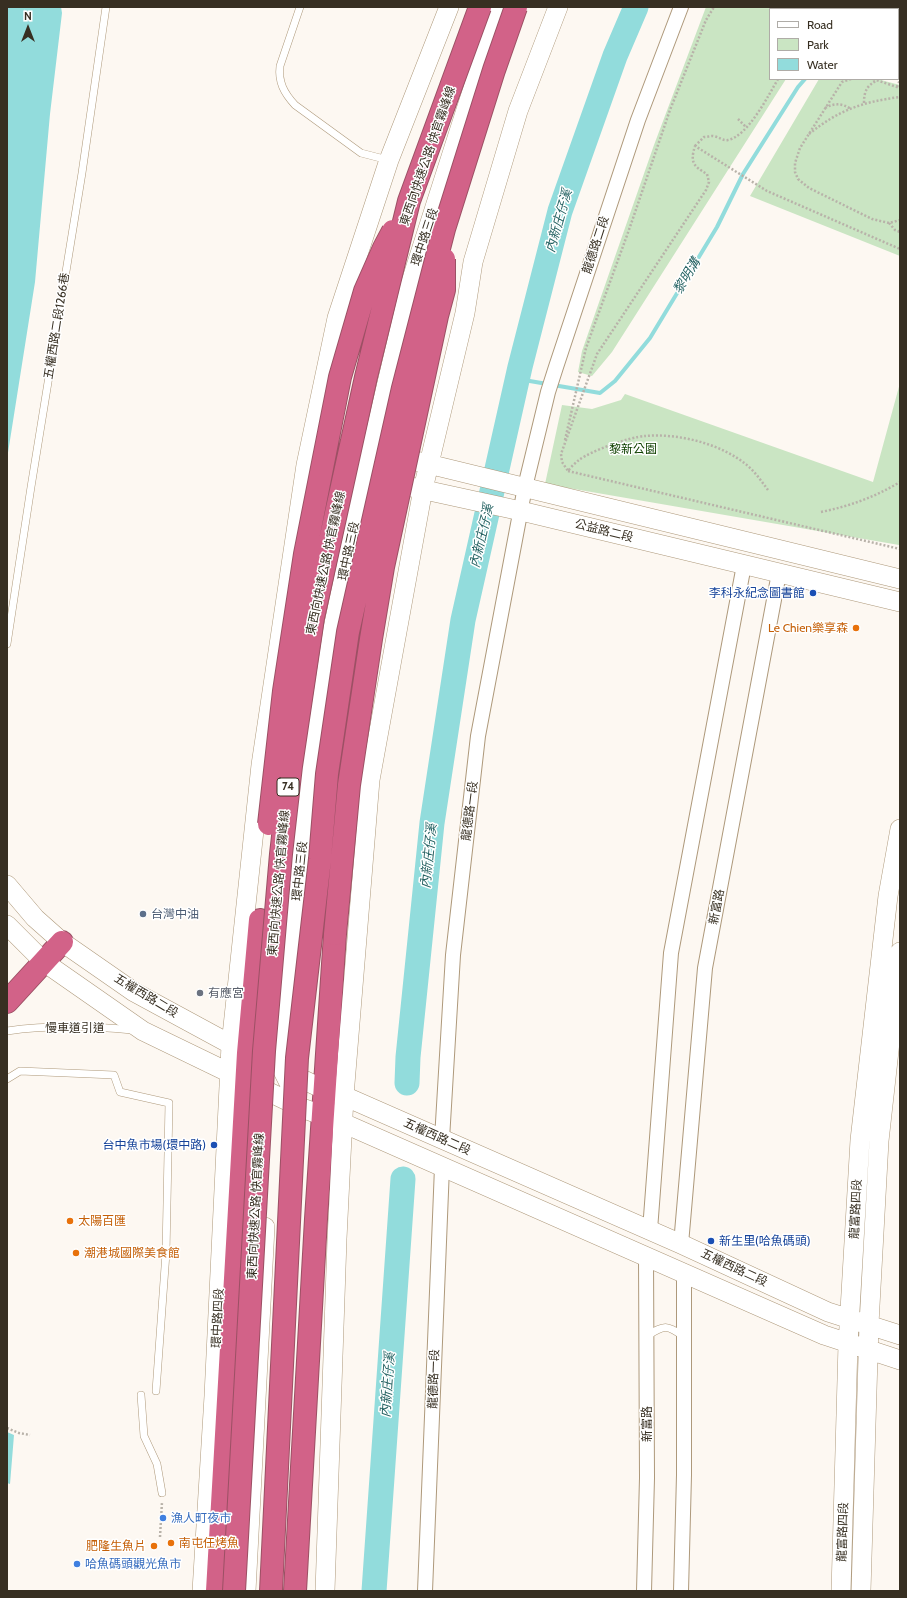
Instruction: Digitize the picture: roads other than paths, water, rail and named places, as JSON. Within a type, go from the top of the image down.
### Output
[{"type":"highway","name":"東西向快速公路 快官霧峰線","points":[[234,1591],[264,1051],[281,854],[291,766],[313,618],[366,377],[409,201],[480,7]]},
{"type":"highway","points":[[271,1591],[297,1058],[320,858],[327,774],[348,632],[403,388],[444,229],[494,70],[516,7]]},
{"type":"highway","points":[[217,1591],[239,1215],[239,1049],[260,920],[275,765],[284,691],[305,554],[340,376],[365,291],[384,248],[409,201]]},
{"type":"highway","points":[[295,1591],[316,1219],[333,1120],[335,1093],[335,934],[349,785],[382,574],[437,316],[444,290],[444,229]]},
{"type":"highway","points":[[7,1002],[62,942]]},
{"type":"street","points":[[239,1049],[261,765],[311,440],[337,318],[389,160],[449,7]]},
{"type":"street","name":"環中路三段","points":[[367,451],[403,282],[471,60],[491,7]]},
{"type":"street","name":"環中路三段","points":[[271,1093],[277,1067],[284,933],[301,769],[324,627],[367,451],[410,285],[481,63],[501,7]]},
{"type":"street","points":[[335,1093],[370,780],[431,491],[465,313],[473,262],[518,111],[558,7]]},
{"type":"street","name":"龍德路二段","points":[[525,487],[548,392],[556,367],[638,120],[682,7]]},
{"type":"street","name":"公益路二段","points":[[311,440],[436,465],[900,579]]},
{"type":"street","name":"公益路二段","points":[[306,465],[521,510],[900,602]]},
{"type":"street","name":"龍德路一段","points":[[442,1139],[453,955],[478,736],[525,487]]},
{"type":"street","points":[[650,1230],[671,953],[744,565]]},
{"type":"street","name":"新富路","points":[[681,1244],[705,968],[779,573]]},
{"type":"street","name":"龍富路四段","points":[[841,1591],[848,1344],[860,1140],[888,896],[900,829]]},
{"type":"street","name":"五權西路二段","points":[[7,885],[35,918],[62,942],[134,992],[239,1049],[335,1093],[650,1230],[828,1312],[900,1335]]},
{"type":"street","name":"五權西路二段","points":[[7,925],[44,962],[143,1031],[238,1078],[302,1108],[442,1167],[824,1335],[900,1360]]},
{"type":"street","name":"龍富路四段","points":[[861,1591],[869,1324],[879,1141],[896,1023],[900,952]]},
{"type":"street","points":[[277,1067],[302,1108],[280,1591]]},
{"type":"street","name":"環中路四段","points":[[202,1591],[238,1078]]},
{"type":"street","points":[[246,1591],[260,1339],[271,1093]]},
{"type":"street","points":[[325,1591],[333,1120]]},
{"type":"street","name":"龍德路一段","points":[[425,1591],[442,1167]]},
{"type":"street","name":"新富路","points":[[644,1591],[647,1478],[646,1257]]},
{"type":"street","points":[[681,1591],[684,1475],[684,1274]]},
{"type":"lane","name":"五權西路二段1266巷","points":[[7,644],[82,173],[106,7]]},
{"type":"lane","points":[[300,7],[280,66],[279,75],[282,87],[295,105],[361,153],[389,160]]},
{"type":"lane","name":"慢車道引道","points":[[7,1031],[53,1026],[94,1026],[143,1031]]},
{"type":"lane","points":[[7,1079],[20,1071],[114,1075],[120,1092],[169,1103],[166,1253],[156,1391]]},
{"type":"lane","points":[[647,1336],[665,1326],[674,1329],[684,1337]]},
{"type":"lane","points":[[141,1396],[144,1436],[157,1464],[162,1493]]},
{"type":"water","points":[[7,7],[61,7],[62,13],[50,114],[35,282],[7,459]]},
{"type":"water","points":[[7,1432],[14,1435],[10,1484],[7,1483]]},
{"type":"waterway","name":"內新庄仔溪","points":[[407,1083],[408,1057],[432,823],[463,620],[520,367],[560,211],[615,56],[636,7]]},
{"type":"waterway","name":"黎明溝","points":[[518,379],[600,393],[615,381],[650,338],[717,227],[743,174],[798,87],[804,80]]},
{"type":"waterway","name":"內新庄仔溪","points":[[374,1591],[403,1179]]},
{"type":"place","name":"李科永紀念圖書館","points":[[813,593]]},
{"type":"place","name":"Le Chien樂享森","points":[[856,628]]},
{"type":"place","name":"台灣中油","points":[[143,914]]},
{"type":"place","name":"有應宮","points":[[200,993]]},
{"type":"place","name":"台中魚市場(環中路)","points":[[214,1145]]},
{"type":"place","name":"太陽百匯","points":[[70,1221]]},
{"type":"place","name":"新生里(哈魚碼頭)","points":[[711,1241]]},
{"type":"place","name":"潮港城國際美食館","points":[[76,1253]]},
{"type":"place","name":"漁人町夜市","points":[[163,1518]]},
{"type":"place","name":"南屯任烤魚","points":[[171,1543]]},
{"type":"place","name":"肥隆生魚片","points":[[154,1546]]},
{"type":"place","name":"哈魚碼頭觀光魚市","points":[[77,1564]]},
{"type":"park label","name":"黎新公園","points":[[633,449]]}]
